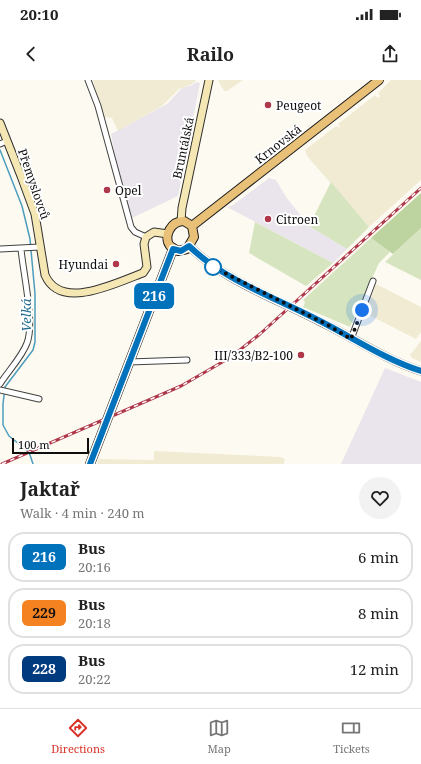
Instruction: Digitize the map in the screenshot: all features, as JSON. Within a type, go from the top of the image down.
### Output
[{"type":"main road","name":"Krnovská","points":[[192,226],[379,80]]},
{"type":"main road","points":[[181,221],[187,222],[192,226],[194,233],[192,249],[181,251],[173,249],[168,242],[168,234],[173,225],[181,221]]},
{"type":"main road","points":[[90,464],[173,249]]},
{"type":"street","points":[[88,80],[98,106],[132,227],[135,232],[146,237],[154,232],[168,234]]},
{"type":"street","name":"Bruntálská","points":[[181,221],[182,208],[209,80]]},
{"type":"street","name":"Přemyslovců","points":[[0,123],[3,143],[35,214],[38,247],[44,272],[49,282],[62,291],[75,294],[96,289],[144,272],[148,265],[144,244],[146,237]]},
{"type":"street","points":[[0,249],[23,249],[38,247]]},
{"type":"street","points":[[0,384],[27,344],[29,334],[23,249]]},
{"type":"street","points":[[192,249],[222,272],[297,309],[401,365],[421,371]]},
{"type":"street","points":[[351,339],[373,281]]},
{"type":"street","points":[[129,362],[187,360]]},
{"type":"street","points":[[2,390],[38,398]]},
{"type":"shaded area","points":[[93,80],[196,80],[192,84],[179,89],[162,106],[118,131],[112,118],[103,117]]},
{"type":"shaded area","points":[[218,80],[243,80],[227,91],[224,91]]},
{"type":"shaded area","points":[[391,80],[421,80],[421,180],[369,227],[307,156],[305,150],[336,126],[341,128],[338,124],[375,95],[378,98],[380,96],[378,93]]},
{"type":"shaded area","points":[[196,82],[200,83],[178,196],[132,218],[118,175],[111,134],[167,104],[182,88]]},
{"type":"shaded area","points":[[269,178],[276,180],[286,197],[309,226],[347,249],[333,263],[227,207],[233,205]]},
{"type":"shaded area","points":[[374,283],[421,307],[421,332],[416,339],[363,312]]},
{"type":"shaded area","points":[[421,341],[421,362],[412,358],[410,355]]},
{"type":"shaded area","points":[[385,368],[421,382],[421,464],[341,464]]},
{"type":"shaded area","points":[[154,451],[281,457],[285,459],[284,464],[97,464],[99,459],[154,460]]},
{"type":"green space","points":[[331,182],[369,227],[347,249],[309,226]]},
{"type":"green space","points":[[421,193],[421,228],[393,254],[371,238]]},
{"type":"green space","points":[[255,222],[333,263],[306,286],[249,253]]},
{"type":"green space","points":[[421,228],[421,280],[385,262]]},
{"type":"green space","points":[[371,238],[390,252],[379,263],[350,327],[303,307],[305,302],[303,300]]},
{"type":"waterway","name":"Velká","points":[[0,150],[22,206],[30,239],[35,294],[35,342],[33,350],[5,387],[3,425],[9,436],[29,452],[33,464]]},
{"type":"railway","points":[[2,464],[181,386],[231,357],[260,334],[421,188]]},
{"type":"bus line","name":"216","points":[[90,464],[173,249],[184,251],[189,246],[203,260],[230,277],[328,325],[351,339],[401,365],[421,371]]},
{"type":"place","name":"Peugeot","points":[[268,105]]},
{"type":"place","name":"Opel","points":[[107,190]]},
{"type":"place","name":"Citroen","points":[[268,219]]},
{"type":"place","name":"Hyundai","points":[[116,264]]},
{"type":"place","name":"III/333/B2-100","points":[[301,355]]},
{"type":"route","points":[[213,267],[230,277],[328,325],[351,339],[362,310]]}]
